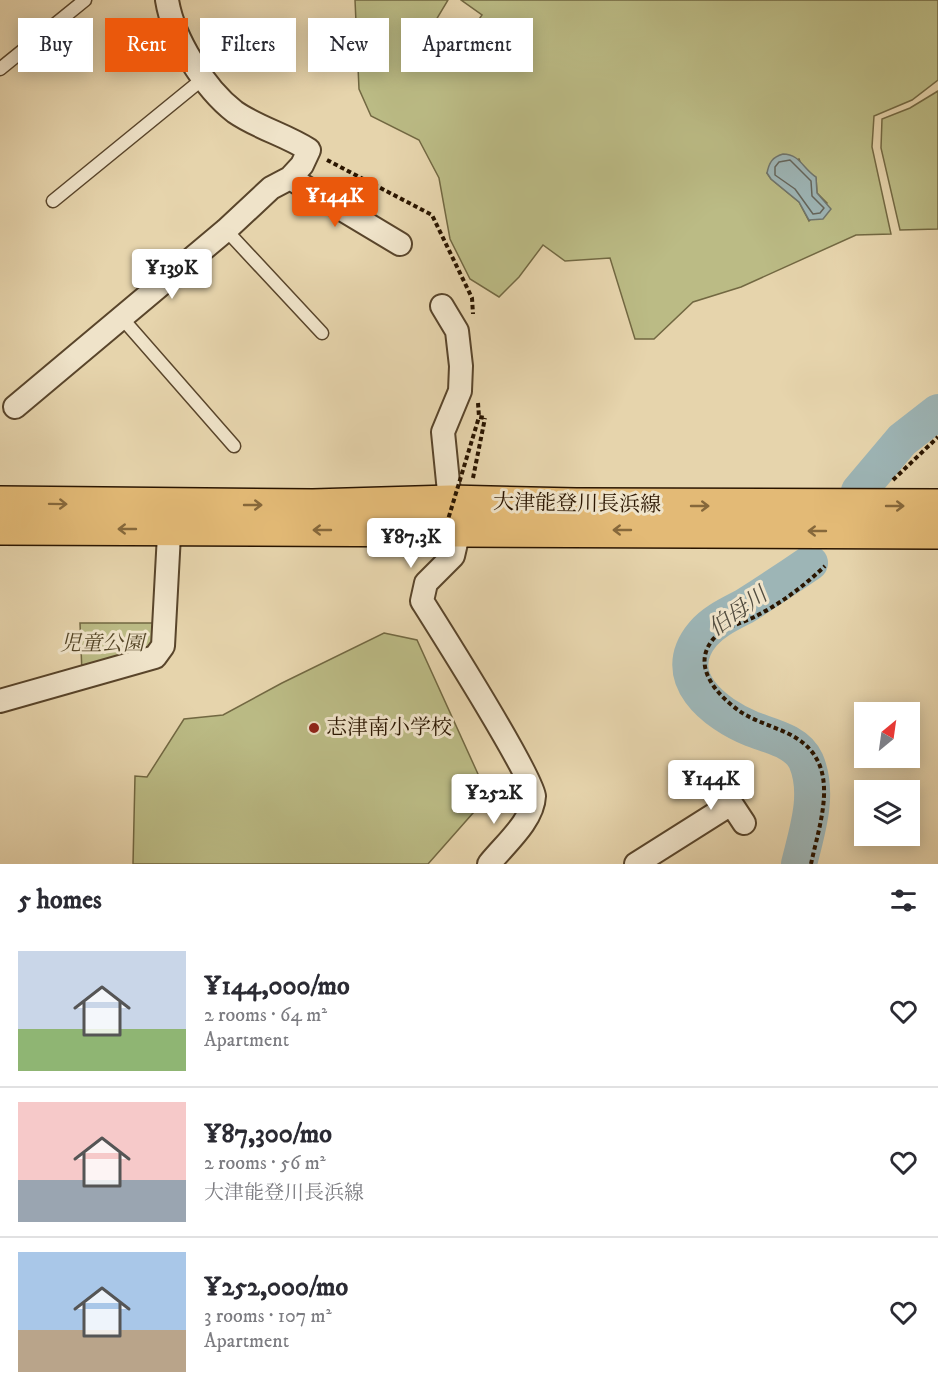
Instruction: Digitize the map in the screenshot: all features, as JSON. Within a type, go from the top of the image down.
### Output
[{"type":"main road","name":"大津能登川長浜線","points":[[0,503],[169,517],[450,526],[938,532]]},
{"type":"main road","name":"大津能登川長浜線","points":[[450,526],[576,506],[938,506]]},
{"type":"main road","name":"大津能登川長浜線","points":[[0,528],[169,517]]},
{"type":"street","points":[[15,407],[226,230],[271,188],[290,178],[302,165],[309,150],[235,111],[186,54],[177,37],[166,0]]},
{"type":"street","points":[[290,178],[400,244]]},
{"type":"street","points":[[442,306],[457,331],[461,366],[460,391],[443,432],[453,556],[426,583],[422,601],[518,761],[534,794],[531,811],[489,864]]},
{"type":"street","points":[[0,701],[155,657],[164,646],[169,517]]},
{"type":"street","points":[[713,776],[744,823]]},
{"type":"street","points":[[636,864],[731,804]]},
{"type":"lane","points":[[0,69],[85,0]]},
{"type":"lane","points":[[53,201],[205,77]]},
{"type":"lane","points":[[226,230],[322,333]]},
{"type":"lane","points":[[121,316],[234,446]]},
{"type":"path","points":[[309,150],[432,215],[472,298],[473,322]]},
{"type":"path","points":[[450,526],[479,417],[477,393]]},
{"type":"path","points":[[473,479],[485,418],[479,417]]},
{"type":"path","points":[[889,484],[938,437]]},
{"type":"path","points":[[811,864],[824,798],[821,768],[805,744],[788,732],[738,710],[723,696],[706,674],[703,655],[712,639],[788,596],[825,566]]},
{"type":"green space","points":[[355,0],[448,0],[437,18],[401,18],[401,72],[533,72],[533,18],[480,18],[482,15],[461,0],[938,0],[938,80],[912,100],[874,116],[872,147],[891,234],[856,235],[741,287],[693,302],[654,339],[635,339],[610,258],[565,261],[543,245],[519,277],[499,297],[470,279],[450,239],[439,178],[419,140],[371,116],[359,89],[358,72],[389,72],[389,18],[356,18]],"holes":[[[799,159],[802,166],[816,178],[817,193],[827,203],[809,221],[799,202],[767,173]]]},
{"type":"green space","points":[[938,91],[938,229],[900,230],[881,148],[882,119],[910,108]]},
{"type":"green space","name":"児童公園","points":[[80,623],[155,623],[154,643],[145,654],[82,673]]},
{"type":"green space","name":"志津南小学校","points":[[384,633],[417,640],[488,796],[428,864],[133,864],[135,776],[147,777],[184,719],[223,715]]},
{"type":"water","points":[[783,154],[794,156],[816,177],[817,193],[831,209],[823,219],[809,220],[799,202],[767,173],[772,161]]},
{"type":"waterway","name":"伯母川","points":[[859,491],[902,440],[938,412]]},
{"type":"waterway","name":"伯母川","points":[[799,864],[812,799],[812,786],[806,761],[802,754],[790,744],[738,722],[711,704],[700,692],[693,679],[690,665],[693,650],[712,625],[810,563]]},
{"type":"place","name":"志津南小学校","points":[[314,728]]}]
